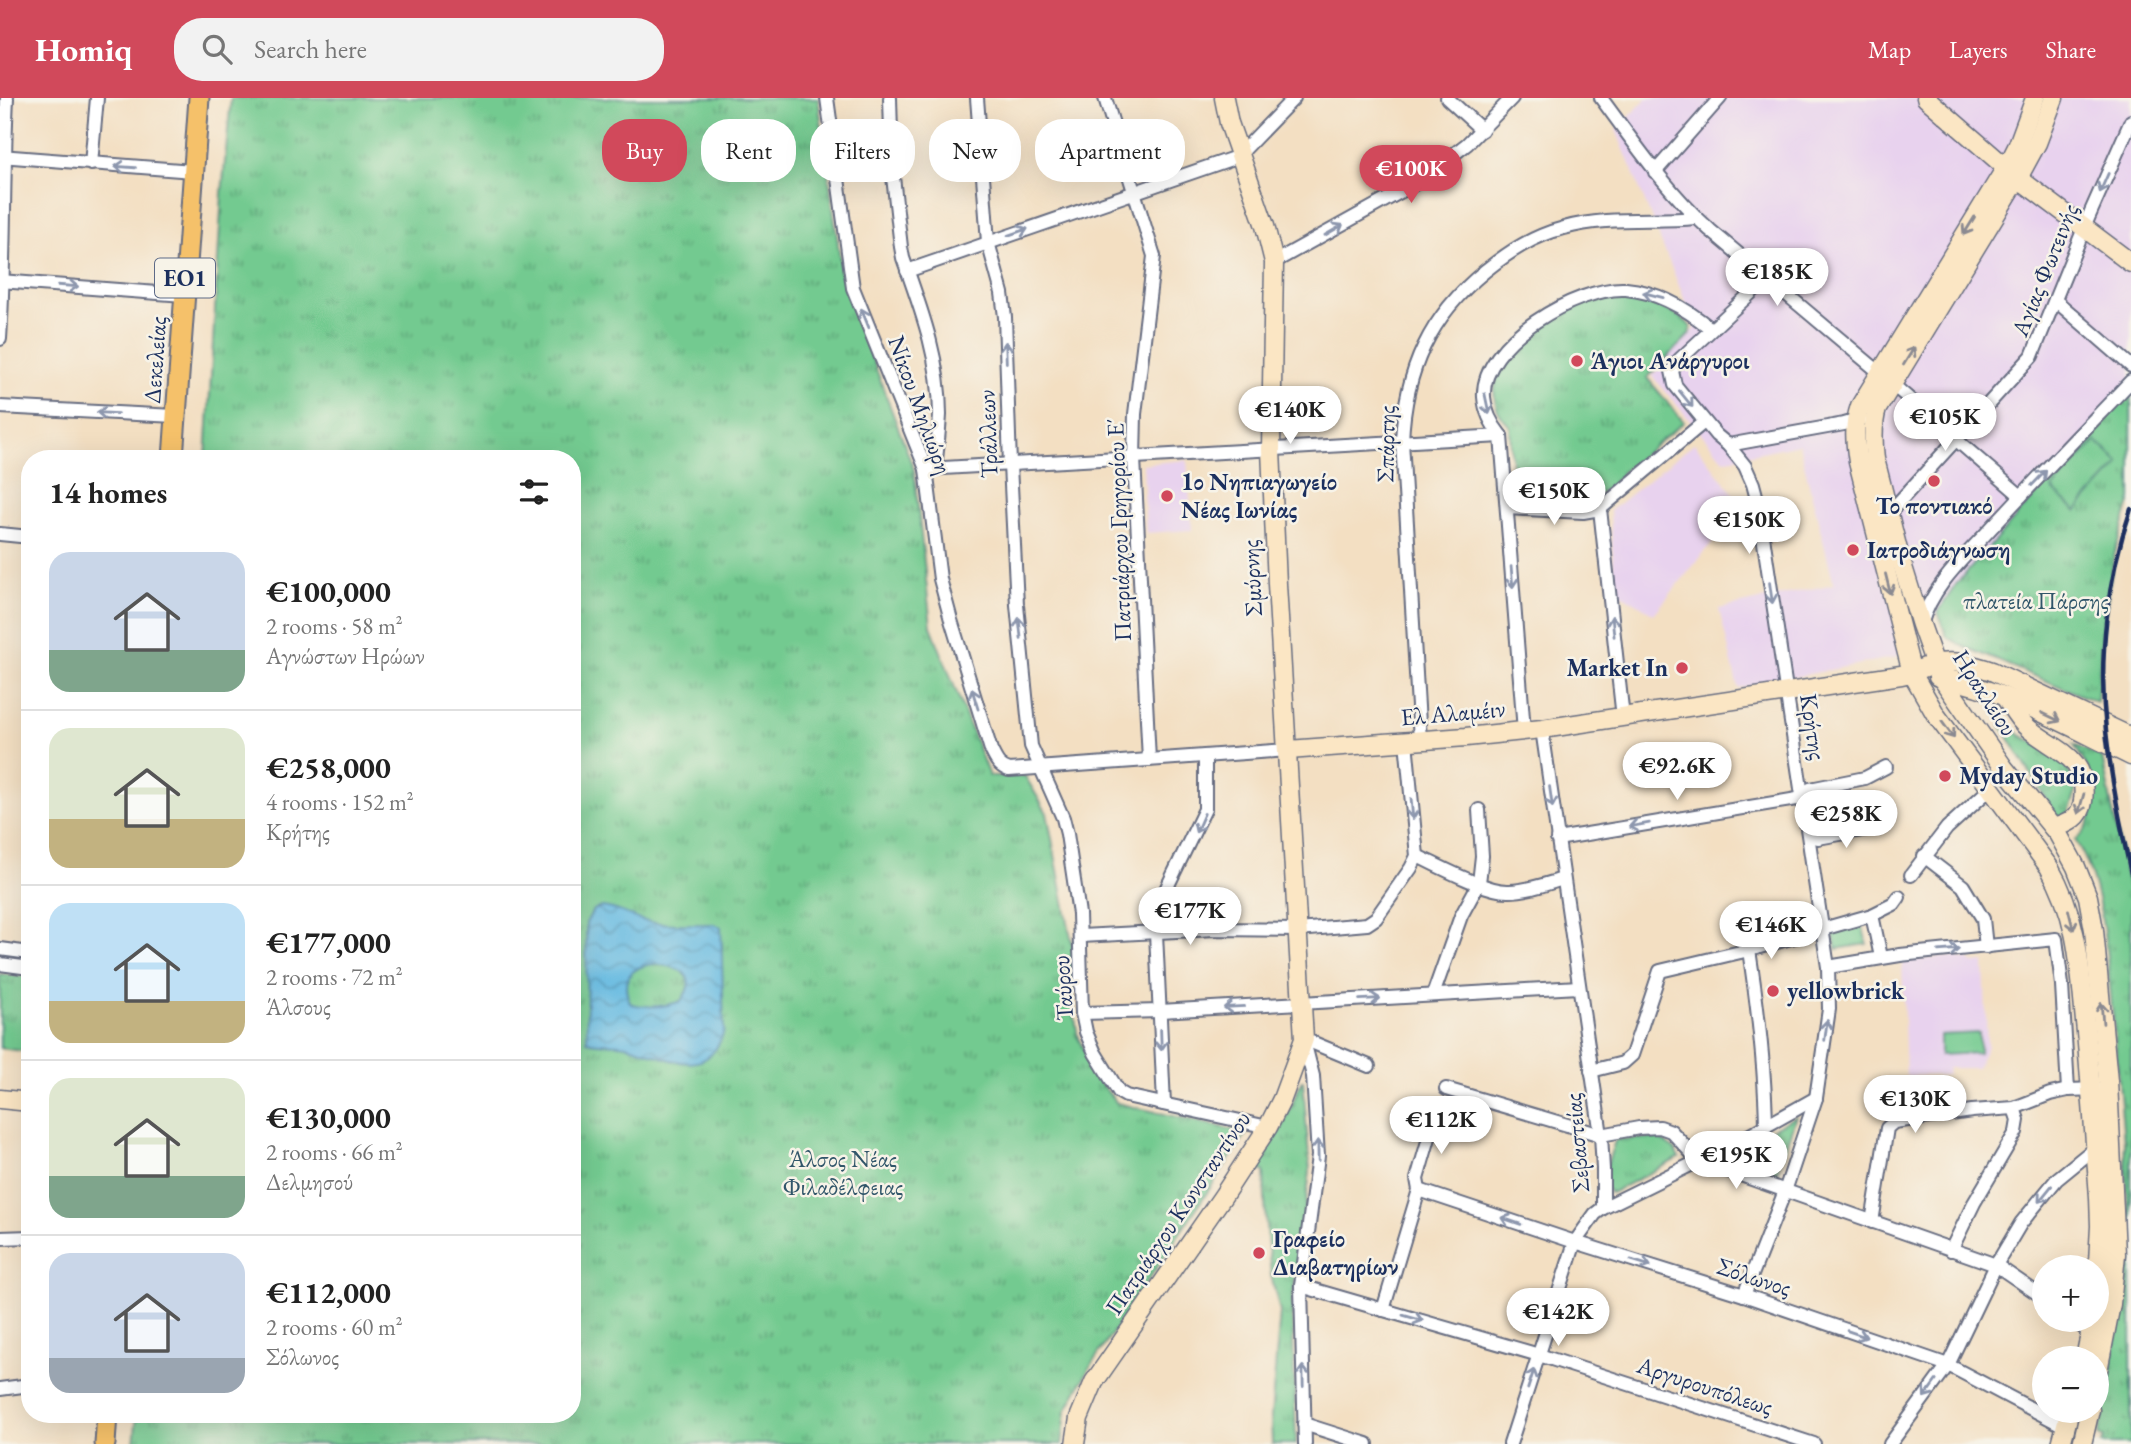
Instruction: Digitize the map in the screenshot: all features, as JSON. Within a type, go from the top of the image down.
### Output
[{"type":"main road","name":"Δεκελείας","points":[[173,450],[199,98]]},
{"type":"main road","name":"Σμύρνης","points":[[1224,98],[1239,155],[1265,226],[1274,262],[1271,450],[1302,1003]]},
{"type":"main road","points":[[1926,98],[2012,173],[2131,263]]},
{"type":"main road","name":"Ηρακλείου","points":[[2012,173],[2035,98]]},
{"type":"main road","name":"Ηρακλείου","points":[[2054,98],[2045,124],[1886,378],[1860,407],[1855,421],[1854,437],[1912,673],[1936,715],[2045,861],[2067,901],[2077,953],[2091,1089],[2100,1226],[2098,1255]]},
{"type":"main road","name":"Ηρακλείου","points":[[1886,378],[1875,415],[1875,459],[1921,625],[1938,671],[2004,768],[2053,828],[2070,854],[2088,897],[2094,930],[2108,1081],[2116,1254],[2111,1304],[2103,1346]]},
{"type":"main road","points":[[1938,671],[1956,663],[1992,671],[2131,737]]},
{"type":"main road","points":[[1938,671],[2054,718],[2131,756]]},
{"type":"main road","name":"Ελ Αλαμέιν","points":[[1288,750],[1542,729],[1938,671]]},
{"type":"main road","points":[[2005,697],[2028,729],[2063,752],[2080,770],[2084,787],[2080,813],[2070,822],[2053,828]]},
{"type":"main road","name":"Πατριάρχου Κωνσταντίνου","points":[[1076,1444],[1083,1406],[1099,1373],[1231,1185],[1268,1127],[1282,1099],[1304,1040],[1302,1003]]},
{"type":"main road","points":[[0,1099],[21,1101]]},
{"type":"main road","points":[[105,1444],[106,1423]]},
{"type":"main road","points":[[2082,1444],[2087,1423]]},
{"type":"street","points":[[0,339],[2,156],[7,98]]},
{"type":"street","points":[[91,164],[97,98]]},
{"type":"street","name":"Νίκου Μηλιώρη","points":[[827,98],[853,288],[931,469],[940,579],[997,763]]},
{"type":"street","points":[[890,98],[892,168],[901,247],[927,327],[938,386],[940,415],[931,469],[1501,436]]},
{"type":"street","name":"Τράλλεων","points":[[976,98],[988,242],[1002,293],[1005,317],[1017,605],[1031,746],[1040,768]]},
{"type":"street","name":"Πατριάρχου Γρηγορίου Ε΄","points":[[1105,98],[1153,249],[1154,266],[1135,414],[1134,458],[1149,760]]},
{"type":"street","points":[[907,271],[1239,155],[1294,98]]},
{"type":"street","points":[[1447,98],[1482,130]]},
{"type":"street","points":[[1274,262],[1418,182],[1482,130],[1512,98]]},
{"type":"street","points":[[1601,98],[1655,172],[1696,218],[2021,496]]},
{"type":"street","points":[[1655,172],[1720,98]]},
{"type":"street","name":"Αγίας Φωτεινής","points":[[1889,513],[2032,356],[2131,121]]},
{"type":"street","points":[[2,156],[193,171]]},
{"type":"street","name":"Σπάρτης","points":[[1417,856],[1402,441],[1403,416],[1412,375],[1430,335],[1452,301],[1509,252],[1524,243],[1565,228],[1610,221],[1696,218]]},
{"type":"street","points":[[1524,731],[1501,436],[1493,425],[1484,396],[1491,367],[1506,347],[1525,330],[1548,314],[1588,295],[1626,289],[1662,296],[1711,330],[1767,278]]},
{"type":"street","points":[[2,281],[184,295]]},
{"type":"street","points":[[2055,300],[2131,366]]},
{"type":"street","name":"Κρήτης","points":[[1711,330],[1679,360],[1672,371],[1675,385],[1704,422],[1745,466],[1758,503],[1786,692],[1807,793],[1828,967],[1829,1009],[1816,1098],[1785,1191],[1744,1295]]},
{"type":"street","points":[[1921,625],[1928,603],[1940,585],[2131,382]]},
{"type":"street","points":[[0,407],[175,416]]},
{"type":"street","points":[[1728,446],[1875,415]]},
{"type":"street","points":[[1507,508],[1583,512],[1600,509],[1704,422]]},
{"type":"street","points":[[1600,509],[1623,718]]},
{"type":"street","points":[[0,534],[21,536]]},
{"type":"street","name":"Σεβαστείας","points":[[1510,1444],[1575,1242],[1595,1214],[1603,1208],[1601,1135],[1542,729]]},
{"type":"street","name":"Ελ Αλαμέιν","points":[[997,763],[1009,770],[1288,750]]},
{"type":"street","points":[[1164,1104],[1156,910],[1205,809],[1205,756]]},
{"type":"street","points":[[1557,839],[1807,793],[1865,778],[1886,767]]},
{"type":"street","name":"Ταύρου","points":[[1040,768],[1063,818],[1067,834],[1081,936],[1082,1013],[1095,1053],[1119,1092],[1126,1096],[1268,1127]]},
{"type":"street","points":[[1911,875],[1947,828],[1991,788]]},
{"type":"street","points":[[1433,995],[1461,916],[1479,883],[1482,856],[1479,810]]},
{"type":"street","points":[[1818,838],[1868,829]]},
{"type":"street","points":[[1081,936],[1215,929],[1298,930],[1362,925],[1372,921],[1417,856],[1498,891],[1510,891],[1563,879]]},
{"type":"street","points":[[1924,856],[1963,886],[1983,919],[1986,947]]},
{"type":"street","points":[[1591,1071],[1623,1063],[1632,1055],[1660,971],[1749,950],[1872,915],[1894,904],[1899,897]]},
{"type":"street","points":[[1872,915],[1881,957]]},
{"type":"street","points":[[1828,967],[1881,957],[2056,939],[2062,985],[2068,1090]]},
{"type":"street","points":[[0,949],[21,952]]},
{"type":"street","points":[[1749,950],[1761,1031],[1766,1126]]},
{"type":"street","points":[[0,964],[21,967]]},
{"type":"street","points":[[1082,1013],[1579,987]]},
{"type":"street","points":[[1304,1040],[1369,1066]]},
{"type":"street","points":[[1304,1040],[1313,1076],[1318,1163],[1301,1286],[1305,1444]]},
{"type":"street","points":[[1872,1222],[1887,1128],[1894,1122],[2014,1108],[2068,1090],[2102,1089],[2108,1081]]},
{"type":"street","points":[[1446,1089],[1601,1135],[1660,1127],[1671,1131],[1698,1160],[1996,1265],[2032,1290]]},
{"type":"street","points":[[1603,1208],[1816,1098]]},
{"type":"street","points":[[1951,1250],[1974,1203],[2016,1132],[2018,1120],[2014,1108]]},
{"type":"street","points":[[1383,1310],[1419,1190],[1418,1179],[1433,1124]]},
{"type":"street","points":[[1890,1444],[1948,1365],[1996,1265],[2021,1223],[2057,1179],[2095,1149]]},
{"type":"street","name":"Σόλωνος","points":[[1419,1190],[1744,1295],[1948,1365],[2066,1427]]},
{"type":"street","points":[[0,1238],[21,1237]]},
{"type":"street","name":"Αργυρουπόλεως","points":[[1301,1286],[1539,1355],[1814,1444]]},
{"type":"street","points":[[0,1389],[21,1386]]},
{"type":"street","points":[[1304,1424],[1367,1444]]},
{"type":"shaded area","points":[[1647,98],[2131,98],[2131,401],[1896,657],[1738,688],[1719,609],[1834,584],[1799,444],[1724,460],[1652,376],[1696,328],[1616,130]]},
{"type":"shaded area","points":[[1694,443],[1736,497],[1738,511],[1654,614],[1615,590],[1610,511]]},
{"type":"shaded area","name":"1ο Νηπιαγωγείο Νέας Ιωνίας","points":[[1187,460],[1192,530],[1146,533],[1143,464]]},
{"type":"shaded area","points":[[1958,956],[1973,963],[1984,962],[1987,1046],[1977,1068],[1948,1068],[1947,1075],[1906,1076],[1902,961]]},
{"type":"green space","name":"Άλσος Νέας Φιλαδέλφειας","points":[[231,98],[818,98],[821,119],[810,119],[810,182],[829,182],[843,281],[914,470],[931,626],[989,776],[1025,776],[1047,813],[1073,948],[1073,1005],[1078,1038],[1101,1084],[1117,1103],[1247,1133],[1091,1365],[1066,1411],[1062,1444],[134,1444],[136,1423],[581,1423],[581,450],[206,450],[222,193]]},
{"type":"green space","points":[[1624,295],[1669,311],[1691,327],[1690,334],[1647,378],[1684,422],[1604,490],[1587,501],[1573,505],[1519,498],[1513,491],[1510,426],[1497,409],[1494,391],[1499,373],[1525,339],[1542,325],[1576,306]]},
{"type":"green space","name":"πλατεία Πάρσης","points":[[2131,389],[2131,499],[2114,556],[2102,634],[2097,702],[1947,637],[1938,612],[1957,583]]},
{"type":"green space","points":[[2096,441],[2120,463],[2076,511],[2052,489]]},
{"type":"green space","points":[[2006,722],[2020,735],[2043,747],[2067,768],[2075,784],[2075,795],[2069,812],[2058,819],[2001,725]]},
{"type":"green space","points":[[2074,745],[2102,757],[2131,903],[2131,1444],[2102,1444],[2104,1438],[2099,1436],[2101,1423],[2109,1423],[2109,1380],[2127,1279],[2128,1212],[2120,1094],[2103,926],[2093,879],[2075,840],[2086,828],[2093,810],[2093,782]]},
{"type":"green space","points":[[1862,924],[1867,944],[1836,949],[1833,930]]},
{"type":"green space","points":[[0,974],[21,976],[21,1051],[0,1048]]},
{"type":"green space","points":[[1979,1033],[1979,1053],[1940,1055],[1940,1035]]},
{"type":"green space","points":[[1302,1080],[1310,1172],[1292,1302],[1296,1444],[1272,1444],[1271,1417],[1280,1312],[1271,1275],[1264,1171],[1257,1170],[1285,1121]]},
{"type":"green space","points":[[1796,1116],[1776,1175],[1725,1157],[1725,1154]]},
{"type":"green space","points":[[1658,1138],[1674,1149],[1679,1158],[1611,1193],[1602,1179],[1615,1141]]},
{"type":"water","points":[[609,908],[653,923],[714,924],[721,927],[724,1031],[716,1048],[707,1058],[696,1062],[683,1062],[626,1045],[587,1041],[586,923],[593,910]],"holes":[[[653,964],[678,969],[684,973],[688,984],[681,1001],[656,1006],[631,1004],[626,988],[629,976],[638,968]]]},
{"type":"railway","points":[[2131,509],[2110,590],[2103,675],[2111,767],[2131,874]]},
{"type":"place","name":"Άγιοι Ανάργυροι","points":[[1577,361]]},
{"type":"place","name":"Το ποντιακό","points":[[1934,481]]},
{"type":"place","name":"1ο Νηπιαγωγείο Νέας Ιωνίας","points":[[1167,496]]},
{"type":"place","name":"Ιατροδιάγνωση","points":[[1853,550]]},
{"type":"place","name":"Market In","points":[[1682,668]]},
{"type":"place","name":"Myday Studio","points":[[1945,776]]},
{"type":"place","name":"yellowbrick","points":[[1773,991]]},
{"type":"place","name":"Γραφείο Διαβατηρίων","points":[[1259,1253]]}]
